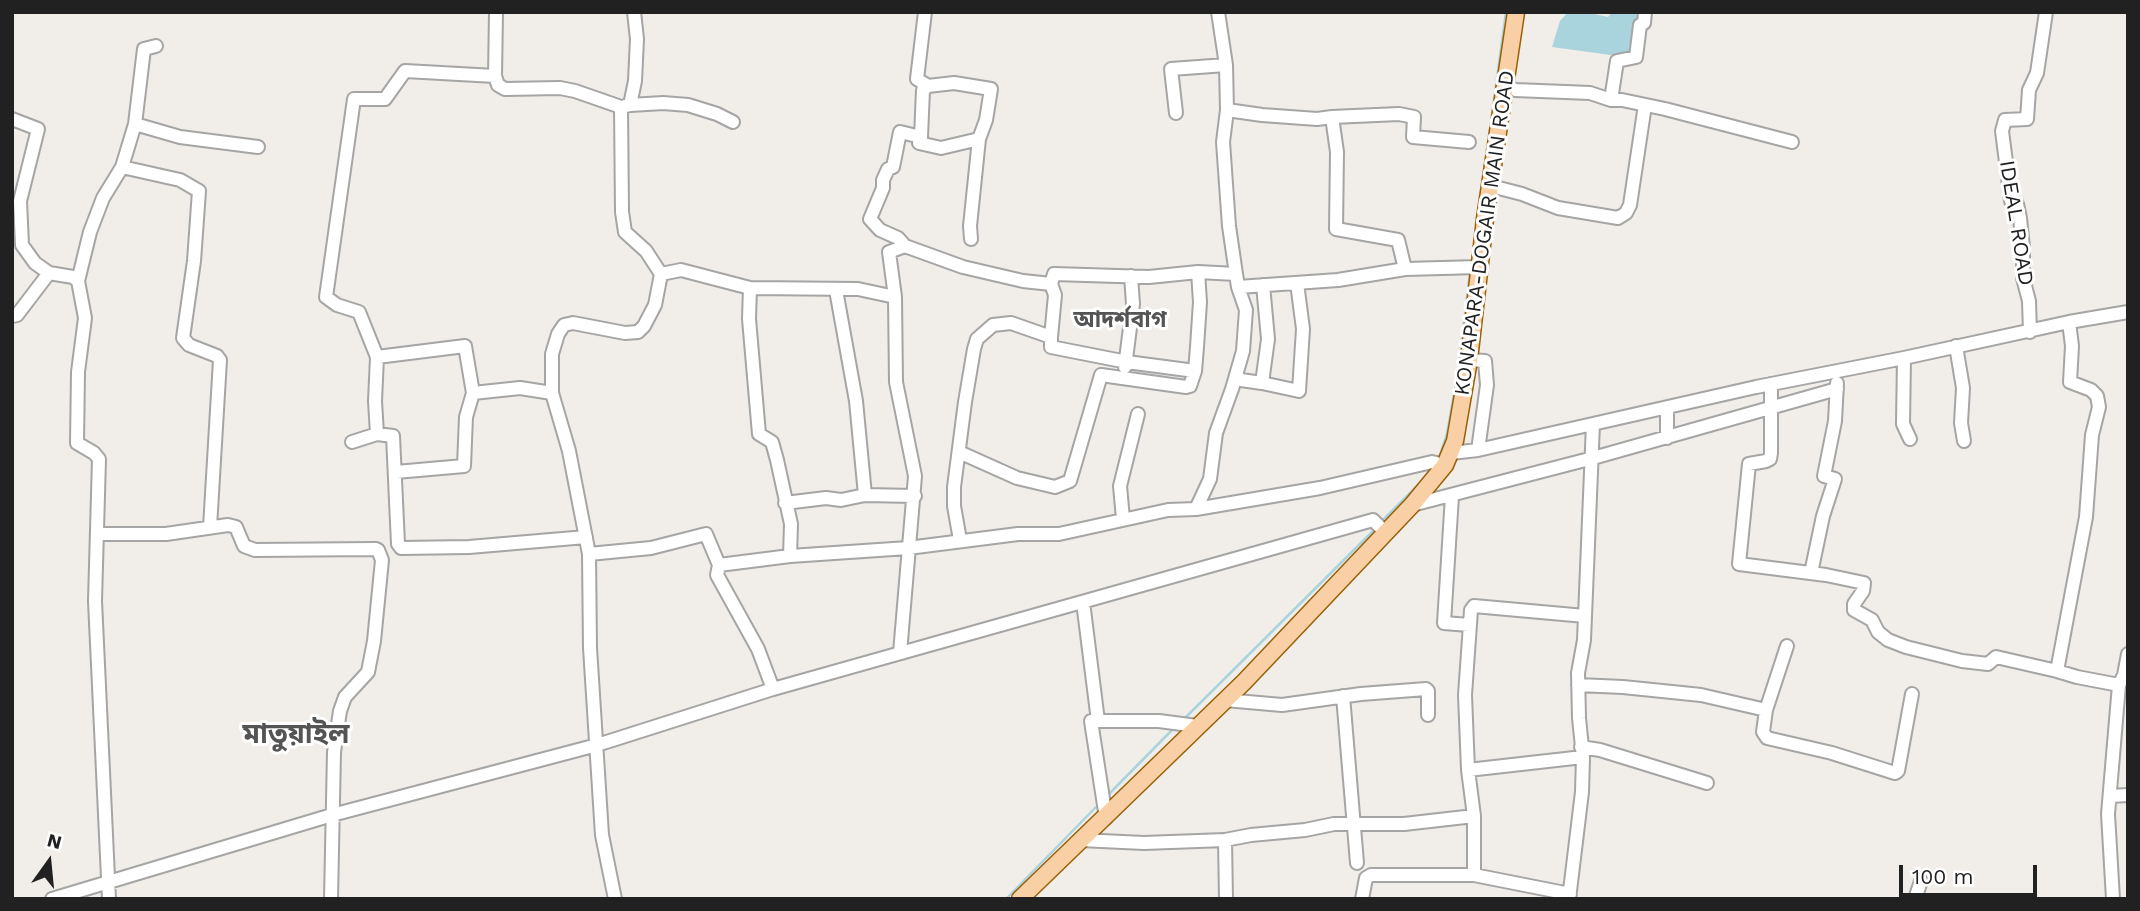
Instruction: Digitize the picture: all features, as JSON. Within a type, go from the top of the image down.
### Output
[{"type":"main road","name":"KONAPARA-DOGAIR MAIN ROAD","points":[[1442,461],[1469,360],[1473,267],[1491,186],[1516,12]]},
{"type":"main road","points":[[1020,899],[1225,700],[1380,527],[1412,505],[1442,461]]},
{"type":"street","points":[[496,12],[495,76],[498,85],[505,89],[568,89],[625,106],[663,103],[688,105],[733,122]]},
{"type":"street","points":[[615,899],[602,835],[590,648],[589,554],[569,450],[552,393],[552,354],[558,334],[564,325],[573,323],[625,333],[638,331],[644,326],[660,288],[661,274],[646,251],[625,232],[622,212],[625,106],[637,58],[634,12]]},
{"type":"street","points":[[925,12],[918,79],[928,86]]},
{"type":"street","points":[[1196,509],[1210,479],[1216,433],[1243,351],[1246,326],[1246,310],[1237,281],[1228,226],[1223,142],[1227,110],[1226,65],[1218,12]]},
{"type":"street","points":[[1611,100],[1617,61],[1636,57],[1640,25],[1644,23],[1645,12]]},
{"type":"street","name":"IDEAL ROAD","points":[[2030,332],[2029,300],[2023,278],[2020,218],[2017,204],[2011,201],[2002,131],[2005,120],[2027,119],[2029,90],[2037,73],[2046,12]]},
{"type":"street","points":[[109,899],[95,601],[99,459],[77,443],[78,372],[85,318],[78,281],[90,232],[103,198],[122,167],[135,124],[144,49],[156,46]]},
{"type":"street","points":[[1176,113],[1171,69],[1226,65]]},
{"type":"street","points":[[377,434],[377,357],[359,312],[337,305],[326,297],[354,99],[385,99],[405,71],[495,76]]},
{"type":"street","points":[[971,239],[979,139],[986,120],[991,89],[954,83],[928,86],[923,90],[919,143],[942,148],[979,139]]},
{"type":"street","points":[[1506,85],[1515,90],[1590,93],[1792,142]]},
{"type":"street","points":[[1491,186],[1558,208],[1618,218],[1626,213],[1630,205],[1645,105]]},
{"type":"street","points":[[1227,110],[1262,116],[1317,119],[1406,115],[1414,117],[1413,137],[1469,142]]},
{"type":"street","points":[[1332,117],[1337,152],[1336,229],[1398,240],[1405,269]]},
{"type":"street","points":[[12,119],[38,129],[20,201],[22,245],[35,263],[49,273],[73,277],[78,281]]},
{"type":"street","points":[[135,124],[180,137],[258,147]]},
{"type":"street","points":[[921,137],[900,132],[893,167],[888,169],[883,180],[883,188],[870,219],[880,230],[898,238],[905,246],[974,270],[1051,284]]},
{"type":"street","points":[[122,167],[180,180],[199,191],[194,261],[183,338],[189,345],[217,356],[220,360],[210,527]]},
{"type":"street","points":[[900,653],[915,496],[913,459],[896,382],[895,297],[889,252],[905,246]]},
{"type":"street","points":[[1195,370],[1126,362],[1051,347],[1055,295],[1051,284],[1054,274],[1149,277],[1198,272],[1263,285],[1338,280],[1405,269],[1473,267]]},
{"type":"street","points":[[661,274],[681,270],[750,288],[858,289],[895,297]]},
{"type":"street","points":[[959,452],[1017,478],[1055,487],[1069,481],[1101,375],[1186,387],[1192,381],[1200,302],[1198,272]]},
{"type":"street","points":[[12,317],[18,315],[49,273]]},
{"type":"street","points":[[1122,377],[1133,291],[1131,276]]},
{"type":"street","points":[[1236,375],[1241,380],[1299,391],[1303,329],[1297,283]]},
{"type":"street","points":[[1262,383],[1268,339],[1263,285]]},
{"type":"street","points":[[750,288],[749,319],[759,434],[772,442],[791,524],[790,556]]},
{"type":"street","points":[[836,290],[856,401],[865,495]]},
{"type":"street","points":[[719,565],[790,556],[908,548],[1018,534],[1059,534],[1168,510],[1196,509],[1320,488],[1696,400],[2128,312]]},
{"type":"street","points":[[2057,671],[2086,517],[2092,435],[2099,407],[2097,396],[2091,390],[2070,382],[2072,346],[2069,322]]},
{"type":"street","points":[[960,540],[954,506],[954,487],[965,402],[978,338],[993,325],[1002,323],[1011,323],[1051,337]]},
{"type":"street","points":[[377,357],[465,346],[472,393],[466,417],[464,466],[396,472]]},
{"type":"street","points":[[1956,346],[1963,388],[1961,423],[1964,442]]},
{"type":"street","points":[[1904,359],[1903,424],[1910,439]]},
{"type":"street","points":[[1469,360],[1485,360],[1486,385],[1478,450]]},
{"type":"street","points":[[1811,573],[1823,516],[1835,479],[1824,476],[1835,421],[1835,372]]},
{"type":"street","points":[[1771,384],[1770,459],[1749,464],[1738,561],[1742,565],[1811,573],[1864,583],[1854,610],[1872,620],[1878,632],[1888,640],[1962,661],[1988,664],[1996,657],[2119,685]]},
{"type":"street","points":[[472,393],[520,388],[552,393]]},
{"type":"street","points":[[1412,505],[1667,438],[1837,389]]},
{"type":"street","points":[[1667,408],[1667,438]]},
{"type":"street","points":[[1124,519],[1120,486],[1138,414]]},
{"type":"street","points":[[1362,899],[1366,878],[1371,875],[1474,875],[1569,896],[1578,836],[1582,752],[1578,685],[1585,617],[1593,424]]},
{"type":"street","points":[[352,442],[377,434],[393,436],[398,544],[401,548],[469,547],[586,537]]},
{"type":"street","points":[[785,503],[865,495],[915,496]]},
{"type":"street","points":[[1452,496],[1444,623],[1469,625]]},
{"type":"street","points":[[98,534],[166,534],[228,525],[236,527],[244,546],[255,550],[376,548],[380,554],[382,560],[374,641],[368,672],[345,697],[340,711],[334,752],[331,899]]},
{"type":"street","points":[[52,899],[332,815],[597,745],[900,653],[1083,602],[1380,527]]},
{"type":"street","points":[[589,554],[651,548],[706,534],[719,565],[717,575],[758,649],[773,690]]},
{"type":"street","points":[[1083,602],[1098,721]]},
{"type":"street","points":[[1474,875],[1474,816],[1468,770],[1465,695],[1471,610],[1474,606],[1585,617]]},
{"type":"street","points":[[1787,646],[1766,710],[1763,732],[1768,738],[1832,753],[1895,773],[1898,771],[1912,694]]},
{"type":"street","points":[[2113,899],[2109,852],[2110,796],[2119,685],[2128,654]]},
{"type":"street","points":[[1578,685],[1701,695],[1766,710]]},
{"type":"street","points":[[1225,700],[1282,705],[1343,696],[1426,689],[1428,715]]},
{"type":"street","points":[[1343,696],[1357,863]]},
{"type":"street","points":[[1105,818],[1091,721],[1159,721],[1197,726]]},
{"type":"street","points":[[1468,770],[1600,750],[1707,783]]},
{"type":"street","points":[[2110,796],[2128,795]]},
{"type":"street","points":[[1080,840],[1103,843],[1225,840],[1354,823],[1404,824],[1474,816]]},
{"type":"street","points":[[1225,840],[1226,899]]},
{"type":"street","points":[[1915,899],[1921,881]]},
{"type":"water","points":[[1568,12],[1585,12],[1608,17],[1612,12],[1641,12],[1628,54],[1618,56],[1552,47],[1560,21]]},
{"type":"waterway","points":[[1472,262],[1506,12]]},
{"type":"waterway","points":[[1439,458],[1447,434],[1458,372],[1470,272]]},
{"type":"waterway","points":[[1380,523],[1425,478]]},
{"type":"waterway","points":[[1186,717],[1376,528]]},
{"type":"waterway","points":[[1110,793],[1172,730]]},
{"type":"waterway","points":[[1006,899],[1096,807]]},
{"type":"district","name":"আদর্শবাগ","points":[[1120,320]]},
{"type":"district","name":"মাতুয়াইল","points":[[296,735]]}]
